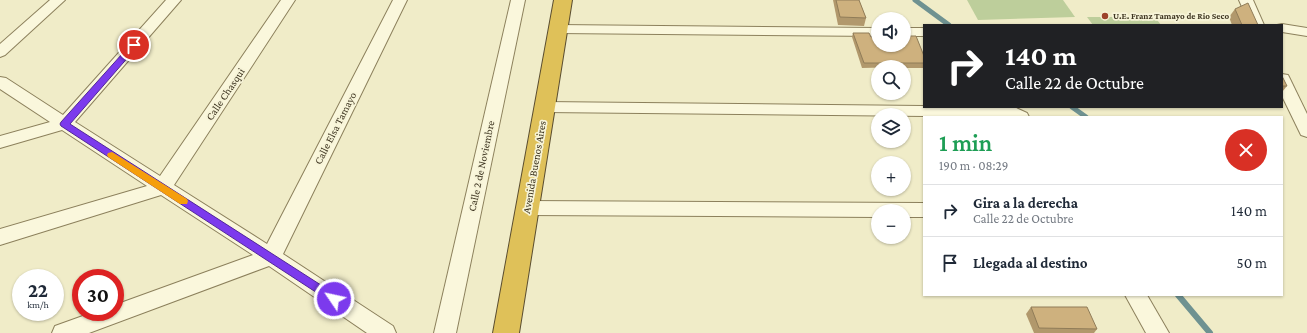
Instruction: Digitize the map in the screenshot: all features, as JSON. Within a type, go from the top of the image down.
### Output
[{"type":"highway","name":"Avenida Buenos Aires","points":[[506,333],[563,0]]},
{"type":"street","points":[[0,52],[58,0]]},
{"type":"street","points":[[0,142],[64,124],[174,0]]},
{"type":"street","name":"Calle Chasqui","points":[[162,188],[288,0]]},
{"type":"street","name":"Calle Elsa Tamayo","points":[[271,257],[400,0]]},
{"type":"street","name":"Calle 2 de Noviembre","points":[[445,333],[518,0]]},
{"type":"street","points":[[1246,0],[1258,24]]},
{"type":"street","points":[[1283,28],[1307,32]]},
{"type":"street","points":[[558,29],[871,32]]},
{"type":"street","points":[[911,32],[923,32]]},
{"type":"street","points":[[1283,80],[1307,131]]},
{"type":"street","points":[[0,82],[271,257],[385,333]]},
{"type":"street","points":[[1291,97],[1307,100]]},
{"type":"street","points":[[545,106],[1012,112],[1019,116]]},
{"type":"street","points":[[0,237],[162,188]]},
{"type":"street","points":[[528,208],[923,210]]},
{"type":"street","points":[[63,333],[271,257]]},
{"type":"street","points":[[1137,296],[1158,333]]},
{"type":"green space","points":[[967,0],[1063,0],[1075,17],[978,20]]},
{"type":"green space","points":[[1087,17],[1155,17],[1160,24],[1092,24]]},
{"type":"building","points":[[836,0],[859,0],[866,18],[840,17]]},
{"type":"building","points":[[1248,3],[1258,24],[1242,24],[1235,9]]},
{"type":"building","points":[[853,33],[869,33],[871,37],[871,52],[911,52],[911,36],[916,36],[923,54],[923,63],[911,63],[911,60],[871,60],[871,63],[864,63]]},
{"type":"building","points":[[1283,78],[1287,86],[1283,86]]},
{"type":"building","points":[[1031,307],[1087,307],[1097,329],[1039,328]]},
{"type":"waterway","points":[[915,0],[948,24]]},
{"type":"waterway","points":[[1073,108],[1085,116]]},
{"type":"waterway","points":[[1179,296],[1210,333]]},
{"type":"slow traffic","points":[[112,155],[183,201]]},
{"type":"place","name":"U.E. Franz Tamayo de Rio Seco","points":[[1105,16]]},
{"type":"route","points":[[134,45],[64,124],[334,299]]}]
